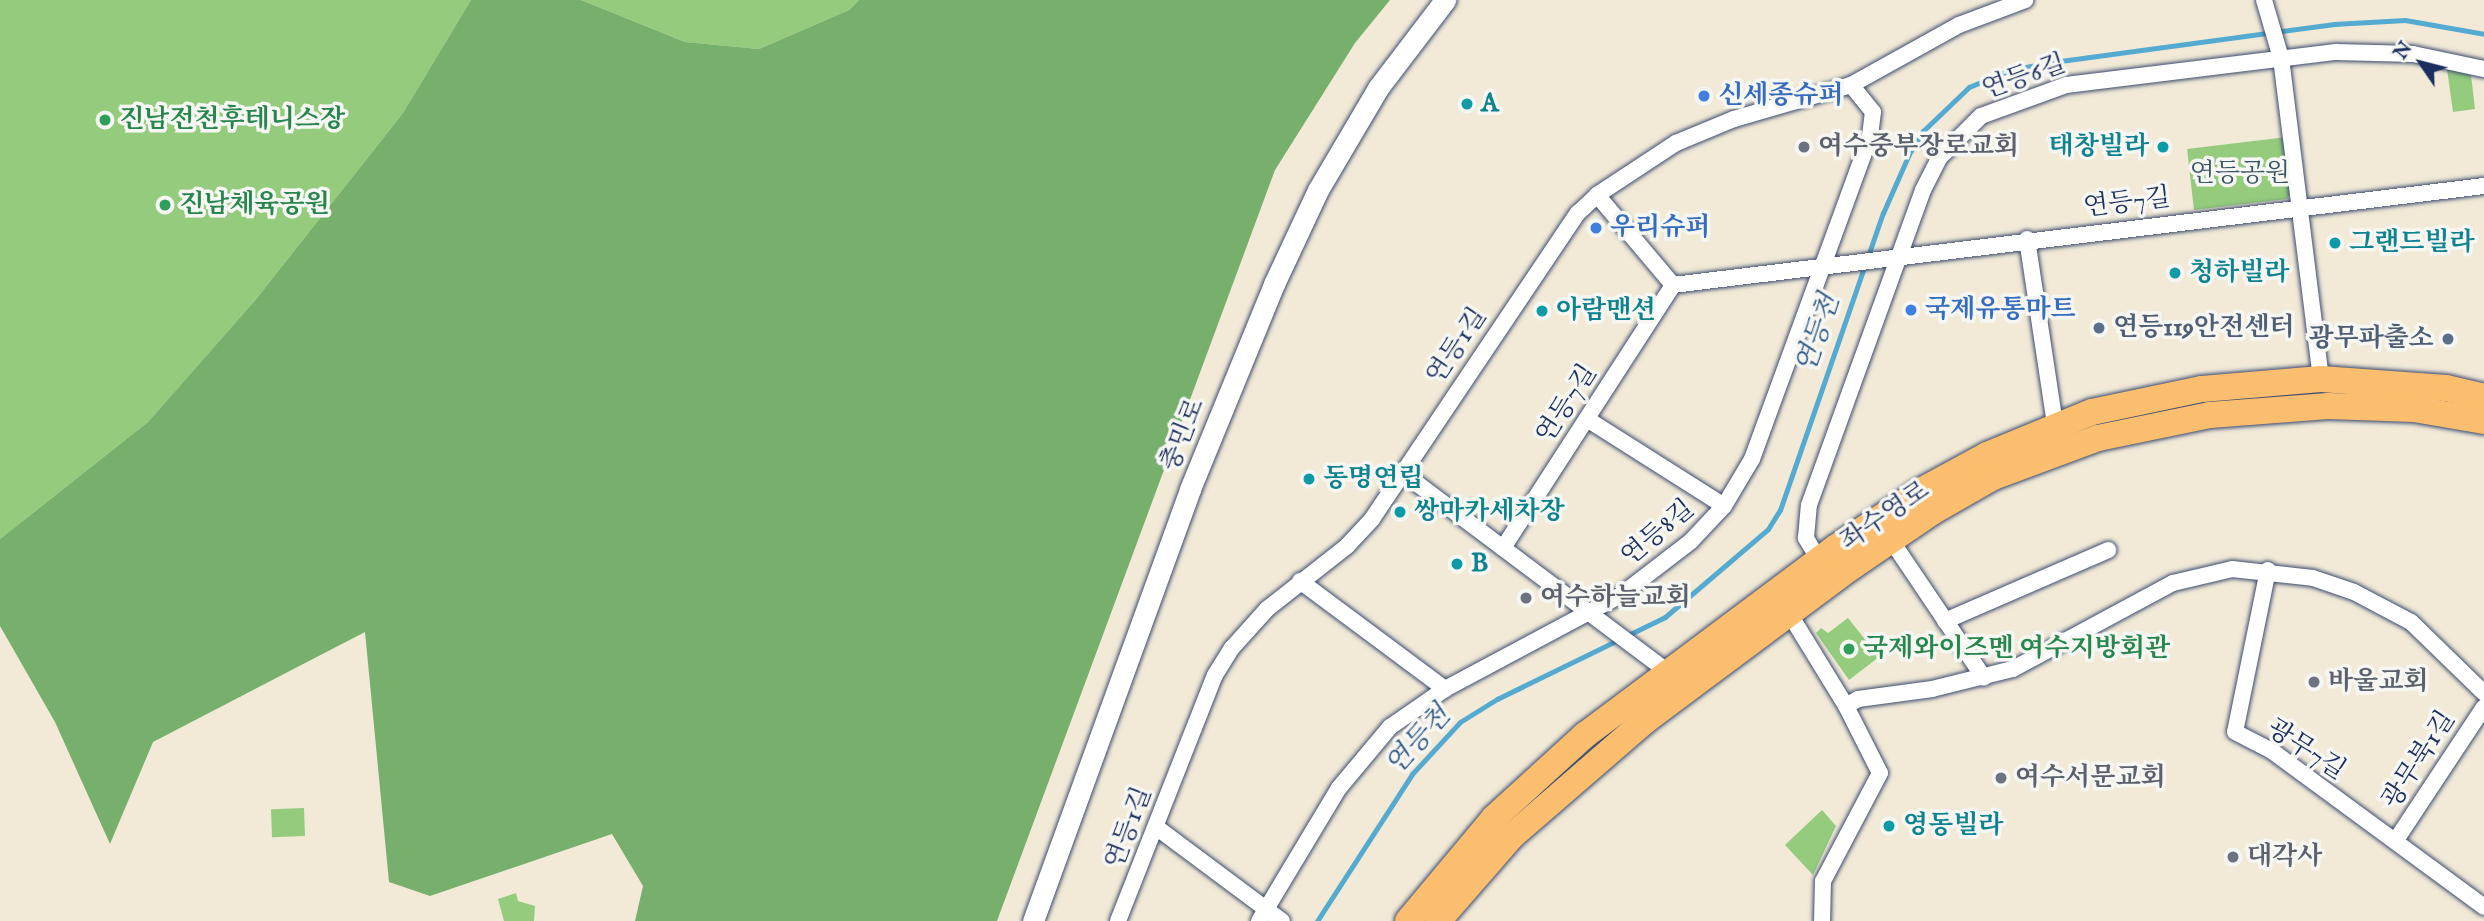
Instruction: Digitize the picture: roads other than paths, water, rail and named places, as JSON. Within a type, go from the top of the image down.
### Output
[{"type":"main road","name":"좌수영로","points":[[1408,921],[1503,810],[1663,667],[1835,559],[1951,473],[2055,424],[2202,389],[2321,379],[2446,388],[2484,397]]},
{"type":"main road","name":"좌수영로","points":[[1438,921],[1512,836],[1560,790],[1789,613],[1835,559],[1891,540],[1965,493],[2022,464],[2098,438],[2159,423],[2328,406],[2414,409],[2484,421]]},
{"type":"street","name":"충민로","points":[[1033,921],[1191,489],[1274,284],[1318,190],[1378,88],[1445,0]]},
{"type":"street","name":"연등1길","points":[[1118,921],[1215,675],[1251,625],[1359,533],[1403,473],[1559,237],[1598,195],[1676,143],[1734,119],[1852,85],[1959,25],[2025,0]]},
{"type":"street","points":[[2264,0],[2281,58],[2321,379]]},
{"type":"street","name":"연등6길","points":[[1835,559],[1806,538],[1809,505],[1900,254],[1939,158],[1965,128],[1995,108],[2066,85],[2281,58],[2385,51],[2484,69]]},
{"type":"street","name":"연등8길","points":[[1263,915],[1339,788],[1375,741],[1445,689],[1590,613],[1672,557],[1724,506],[1752,459],[1872,127],[1870,106],[1852,85]]},
{"type":"street","name":"연등7길","points":[[1821,265],[2484,186]]},
{"type":"street","points":[[1598,195],[1673,285],[1821,265]]},
{"type":"street","points":[[2028,240],[2055,424]]},
{"type":"street","name":"연등7길","points":[[1503,548],[1673,285]]},
{"type":"street","points":[[1587,419],[1724,506]]},
{"type":"street","points":[[1403,473],[1663,667]]},
{"type":"street","points":[[1891,540],[1984,678]]},
{"type":"street","points":[[1945,621],[2108,550]]},
{"type":"street","points":[[1846,706],[1858,699],[1984,678],[2032,661],[2173,583],[2232,569],[2268,570],[2333,583],[2402,617],[2484,693]]},
{"type":"street","name":"광무7길","points":[[2268,570],[2235,732],[2272,751],[2484,908]]},
{"type":"street","points":[[1300,581],[1445,689]]},
{"type":"street","points":[[1789,613],[1846,706],[1880,777],[1823,881],[1822,921]]},
{"type":"street","name":"광무북1길","points":[[2396,841],[2484,707]]},
{"type":"street","points":[[1156,827],[1263,915],[1282,921]]},
{"type":"waterway","name":"연등천","points":[[1317,921],[1412,774],[1460,722],[1497,699],[1665,617],[1768,529],[1780,510],[1883,213],[1909,154],[1923,131],[1969,87],[2010,70],[2053,62],[2334,24],[2405,20],[2484,34]]},
{"type":"place","name":"신세종슈퍼","points":[[1704,96]]},
{"type":"place","name":"A","points":[[1467,104]]},
{"type":"place","name":"진남전천후테니스장","points":[[105,120]]},
{"type":"place","name":"여수중부장로교회","points":[[1804,147]]},
{"type":"place","name":"태창빌라","points":[[2163,147]]},
{"type":"place","name":"진남체육공원","points":[[165,205]]},
{"type":"place","name":"우리슈퍼","points":[[1596,228]]},
{"type":"place","name":"그랜드빌라","points":[[2335,243]]},
{"type":"place","name":"청하빌라","points":[[2175,273]]},
{"type":"place","name":"국제유통마트","points":[[1911,310]]},
{"type":"place","name":"아람맨션","points":[[1542,311]]},
{"type":"place","name":"연등119안전센터","points":[[2099,328]]},
{"type":"place","name":"광무파출소","points":[[2448,339]]},
{"type":"place","name":"동명연립","points":[[1309,479]]},
{"type":"place","name":"쌍마카세차장","points":[[1400,512]]},
{"type":"place","name":"B","points":[[1457,564]]},
{"type":"place","name":"여수하늘교회","points":[[1526,598]]},
{"type":"place","name":"국제와이즈멘 여수지방회관","points":[[1849,649]]},
{"type":"place","name":"바울교회","points":[[2314,682]]},
{"type":"place","name":"여수서문교회","points":[[2001,778]]},
{"type":"place","name":"영동빌라","points":[[1889,826]]},
{"type":"place","name":"대각사","points":[[2233,857]]},
{"type":"park label","name":"연등공원","points":[[2240,174]]}]
